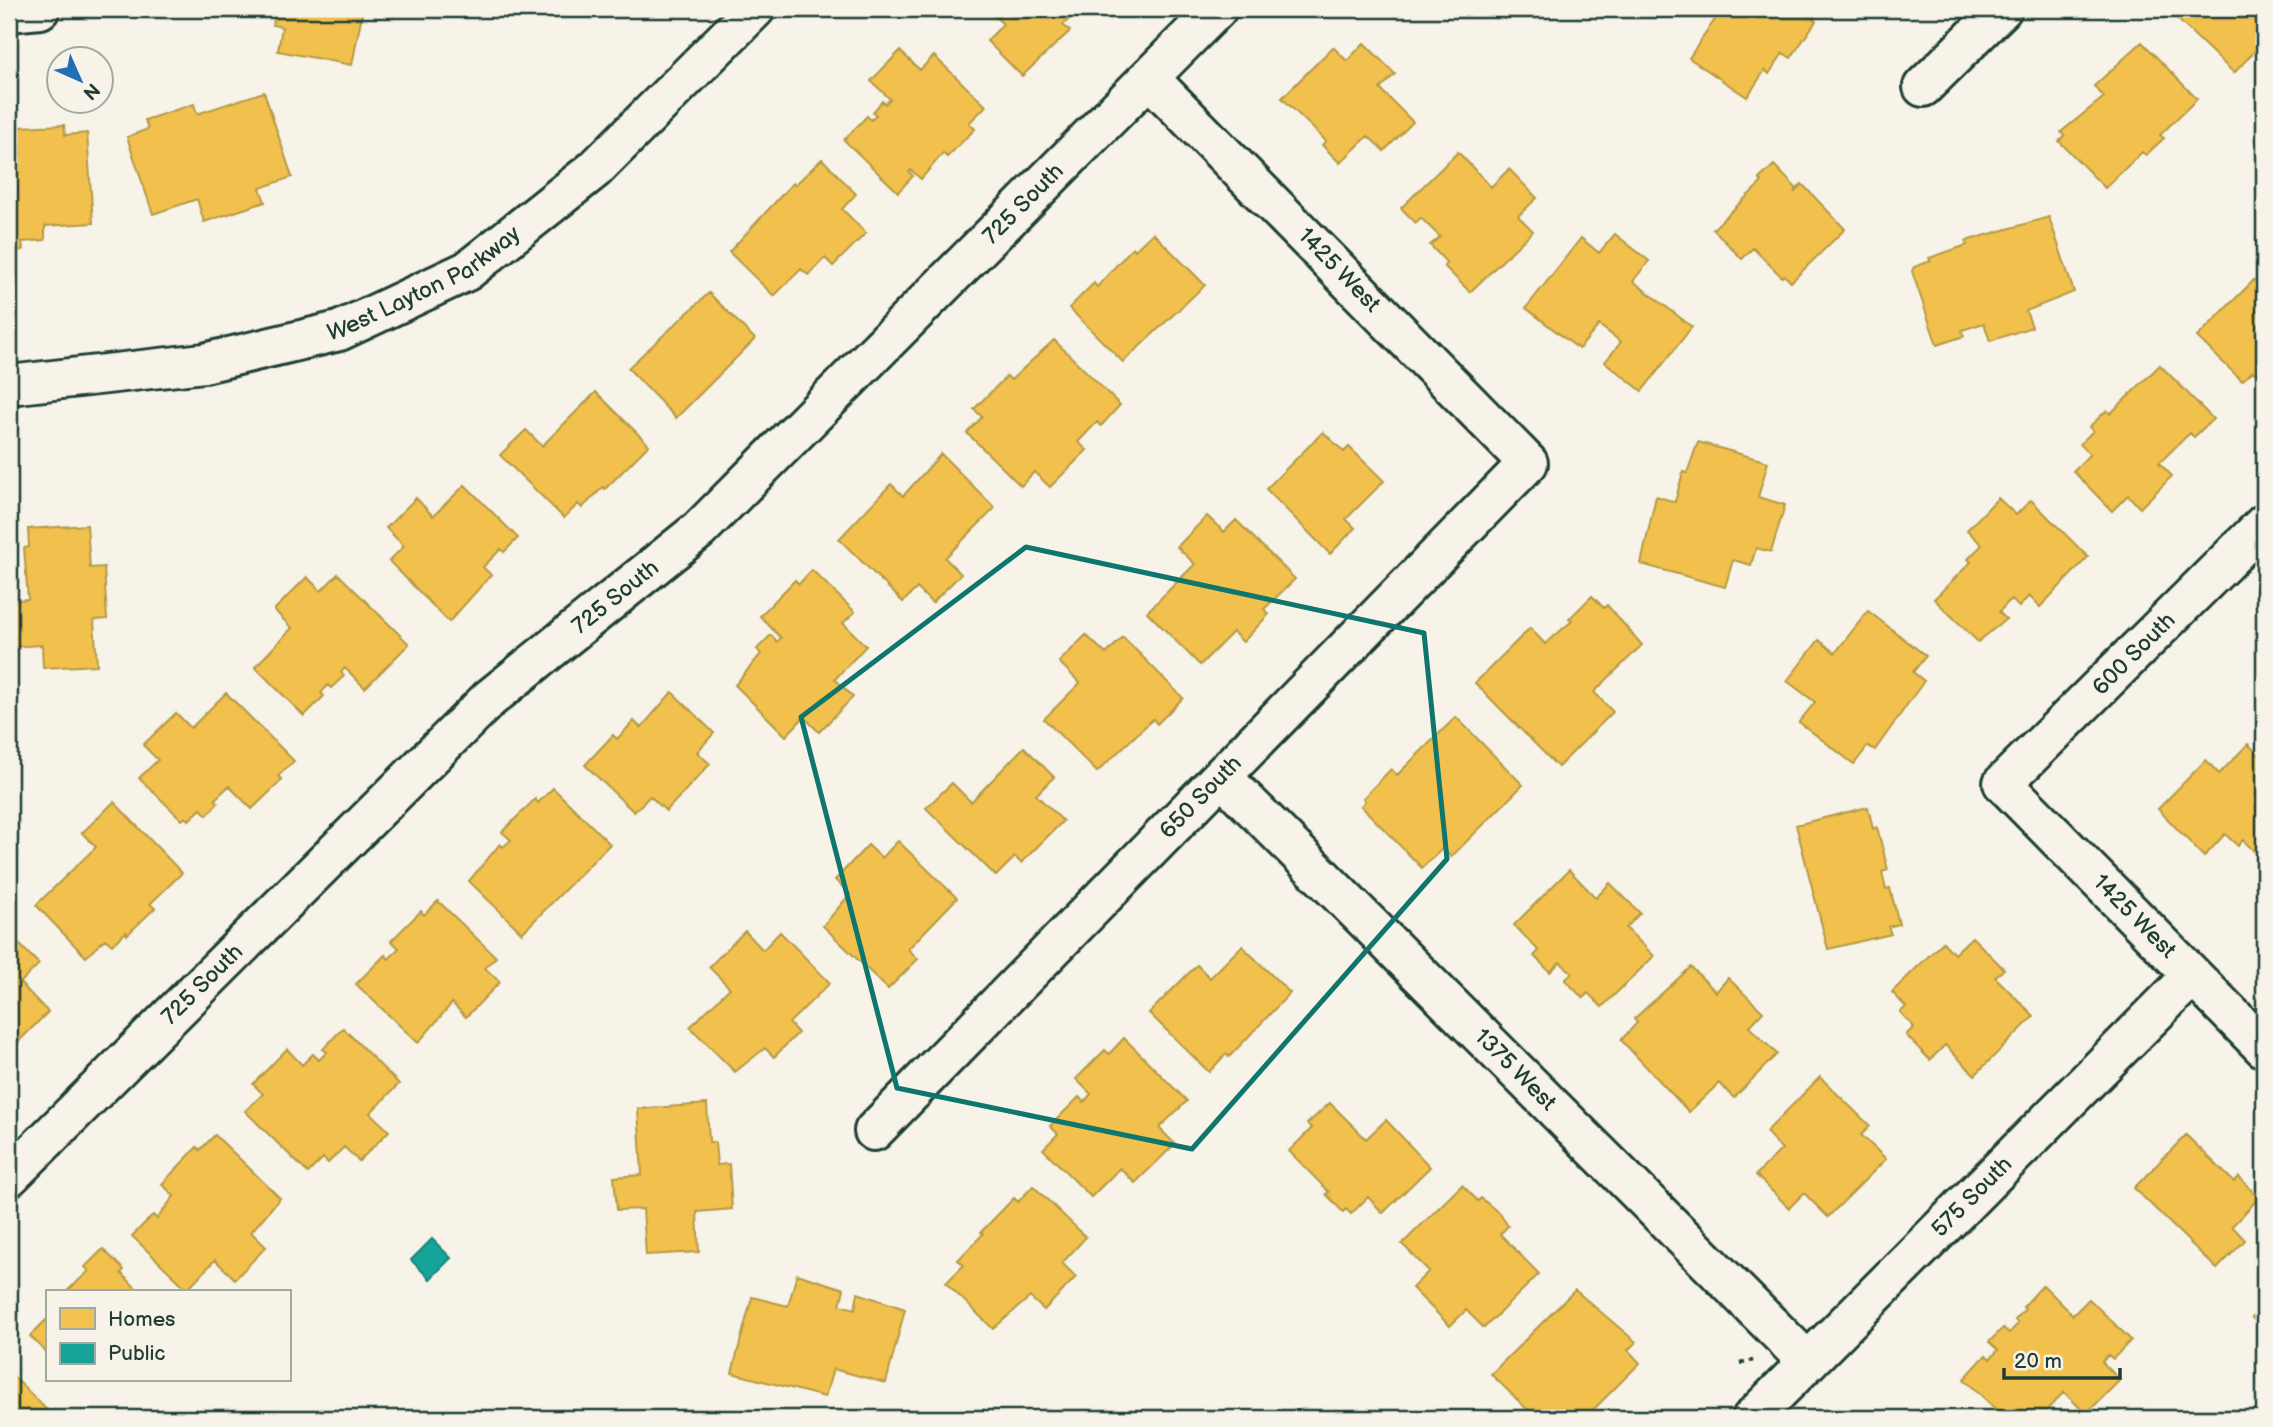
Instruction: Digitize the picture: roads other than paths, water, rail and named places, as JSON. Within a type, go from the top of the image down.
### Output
[{"type":"street","points":[[9,12],[40,9]]},
{"type":"street","name":"West Layton Parkway","points":[[9,385],[204,363],[339,331],[467,271],[595,169],[755,9]]},
{"type":"street","name":"725 South","points":[[9,1177],[489,699],[699,530],[1217,9]]},
{"type":"street","points":[[1923,87],[2003,9]]},
{"type":"street","name":"1425 West","points":[[1149,78],[1528,463]]},
{"type":"street","name":"650 South","points":[[874,1131],[1223,778],[1528,463]]},
{"type":"street","name":"600 South","points":[[2003,783],[2264,524]]},
{"type":"street","name":"1375 West","points":[[1223,778],[1807,1362]]},
{"type":"street","name":"1425 West","points":[[2003,783],[2264,1048]]},
{"type":"street","name":"575 South","points":[[1752,1418],[2192,976]]}]
